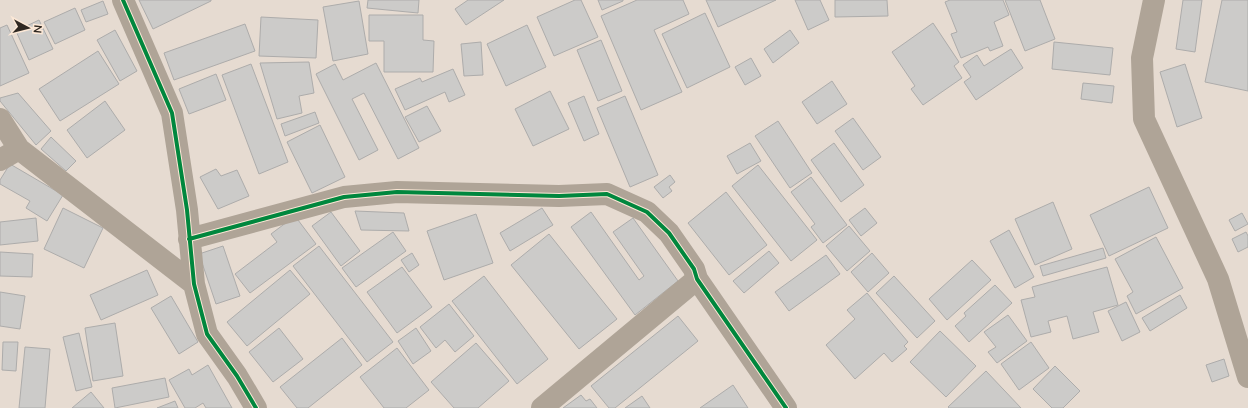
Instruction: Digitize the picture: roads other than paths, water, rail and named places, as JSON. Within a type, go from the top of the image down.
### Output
[{"type":"street","points":[[123,0],[172,113],[187,210],[194,284],[207,334],[237,376],[256,408]]},
{"type":"street","points":[[1154,0],[1142,58],[1144,119],[1218,279],[1248,377]]},
{"type":"street","points":[[0,119],[20,149],[194,284]]},
{"type":"street","points":[[0,160],[20,149]]},
{"type":"street","points":[[189,239],[344,197],[397,192],[559,196],[607,194],[647,212],[669,233],[694,269],[697,279],[786,408]]},
{"type":"street","points":[[542,408],[697,279]]}]
